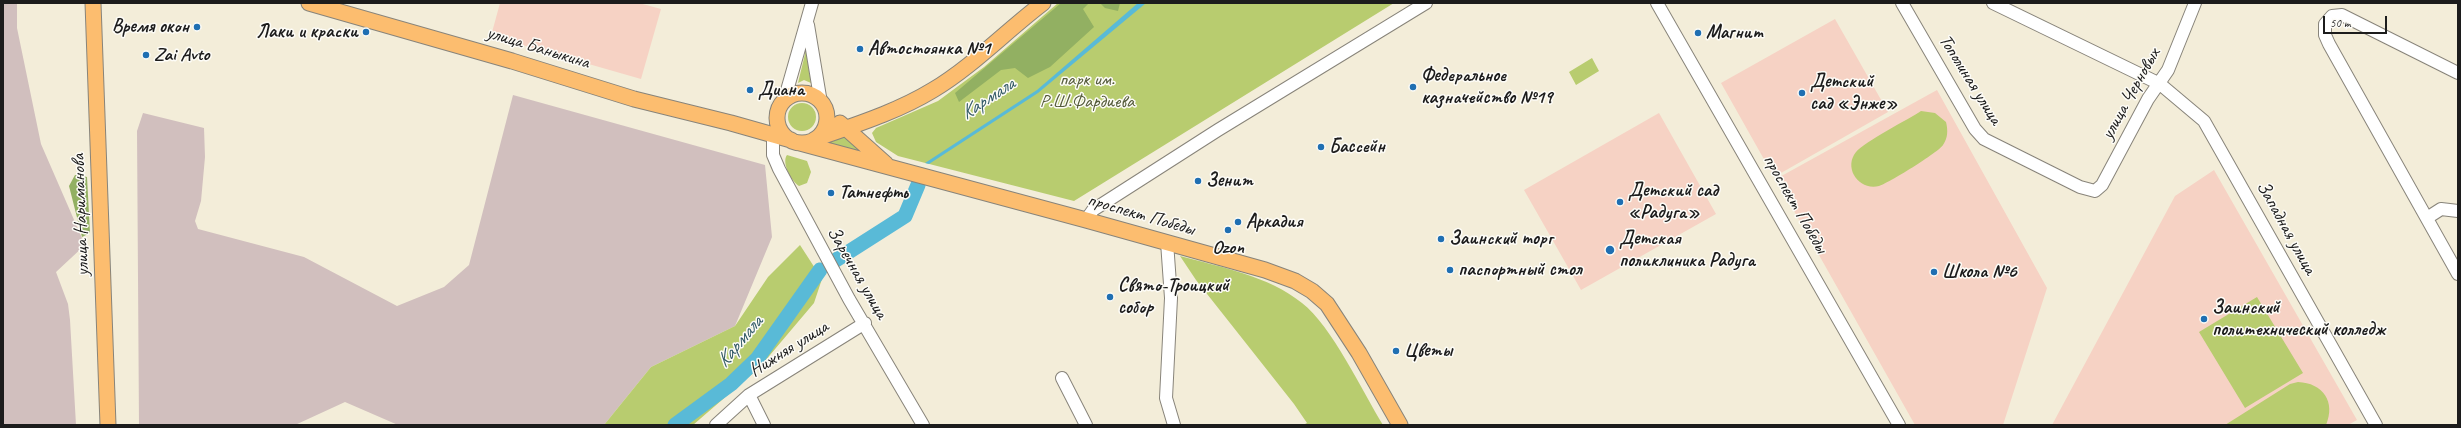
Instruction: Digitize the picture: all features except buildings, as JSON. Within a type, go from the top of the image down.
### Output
[{"type":"main road","name":"улица Нариманова","points":[[93,3],[108,425]]},
{"type":"main road","name":"улица Баныкина","points":[[309,3],[340,7],[634,99],[755,129],[773,135]]},
{"type":"main road","points":[[889,166],[846,129],[813,96],[803,94],[793,95],[784,101],[779,110],[777,120],[782,134],[796,142],[815,139],[846,129],[900,107],[934,90],[975,59],[1043,3]]},
{"type":"main road","points":[[815,139],[825,127],[827,117],[822,105]]},
{"type":"main road","points":[[755,129],[777,120]]},
{"type":"main road","name":"проспект Победы","points":[[773,135],[1166,242],[1286,277],[1320,296],[1333,312],[1359,353],[1400,425]]},
{"type":"street","points":[[784,101],[812,3]]},
{"type":"street","points":[[1086,220],[1093,210],[1218,130],[1426,3]]},
{"type":"street","name":"проспект Победы","points":[[1657,3],[1899,425]]},
{"type":"street","name":"Тополиная улица","points":[[1902,3],[1975,130],[1984,139],[2087,191]]},
{"type":"street","name":"Западная улица","points":[[1993,3],[2160,84],[2204,121],[2214,136],[2376,425]]},
{"type":"street","name":"улица Черновых","points":[[2087,191],[2095,191],[2102,185],[2148,99],[2160,84],[2195,3]]},
{"type":"street","points":[[2458,73],[2342,16],[2328,19],[2325,24],[2325,35],[2458,274]]},
{"type":"street","points":[[807,22],[822,105]]},
{"type":"street","name":"Заречная улица","points":[[773,135],[773,155],[779,169],[835,274],[865,323],[923,425]]},
{"type":"street","points":[[2427,218],[2441,210],[2458,211]]},
{"type":"street","points":[[1166,242],[1172,298],[1166,398],[1174,425]]},
{"type":"street","name":"Нижняя улица","points":[[716,425],[749,395],[865,323]]},
{"type":"street","points":[[1062,378],[1086,425]]},
{"type":"street","points":[[749,395],[764,425]]},
{"type":"shaded area","points":[[3,3],[17,3],[17,28],[41,144],[85,245],[56,272],[68,304],[76,425],[3,425]]},
{"type":"shaded area","points":[[500,3],[639,3],[661,9],[641,79],[491,36]]},
{"type":"shaded area","name":"Детский сад «Энже»","points":[[1835,19],[1888,112],[1774,177],[1721,83]]},
{"type":"shaded area","name":"Школа №6","points":[[1937,90],[2047,288],[2003,425],[1915,425],[1776,179]]},
{"type":"shaded area","points":[[513,95],[765,165],[772,237],[735,326],[651,367],[604,425],[398,425],[345,402],[295,425],[139,425],[137,131],[143,113],[204,128],[205,157],[201,201],[195,221],[198,229],[304,257],[397,306],[444,287],[469,265]]},
{"type":"shaded area","name":"Детский сад «Радуга»","points":[[1659,113],[1716,214],[1581,290],[1524,190]]},
{"type":"shaded area","name":"Заинский политехнический колледж","points":[[2214,170],[2357,420],[2348,425],[2052,425],[2175,196]]},
{"type":"green space","name":"парк им. Р.Ш.Фардиева","points":[[1058,3],[1394,3],[1074,201],[898,156],[876,142],[872,133],[876,128],[938,101],[984,67]]},
{"type":"green space","points":[[1061,3],[1089,3],[1083,9],[1094,27],[1050,67],[1028,78],[1015,68],[1001,70],[959,102],[955,93]]},
{"type":"green space","points":[[1100,3],[1120,3],[1118,11],[1105,8]]},
{"type":"green space","points":[[806,50],[811,83],[804,80],[798,83]]},
{"type":"green space","points":[[1592,58],[1599,71],[1576,85],[1569,72]]},
{"type":"green space","points":[[802,103],[808,104],[812,107],[815,111],[815,123],[812,127],[808,130],[802,131],[796,130],[792,127],[789,123],[788,117],[789,111],[792,107],[796,104]]},
{"type":"green space","points":[[1921,111],[1935,113],[1946,122],[1947,134],[1943,145],[1923,161],[1884,184],[1872,187],[1860,182],[1855,177],[1851,165],[1852,158],[1856,152],[1877,137]]},
{"type":"green space","points":[[846,136],[863,154],[826,144]]},
{"type":"green space","points":[[787,155],[807,161],[811,172],[807,183],[799,186],[793,181],[785,163]]},
{"type":"green space","points":[[75,175],[87,177],[90,233],[82,237],[69,186]]},
{"type":"green space","points":[[800,245],[822,279],[814,303],[759,368],[693,425],[604,425],[651,367],[735,326],[768,277]]},
{"type":"green space","points":[[1180,256],[1259,279],[1275,286],[1302,303],[1313,313],[1335,343],[1383,425],[1303,425],[1307,423],[1294,404],[1196,280]]},
{"type":"green space","points":[[2257,297],[2303,373],[2245,408],[2199,332]]},
{"type":"green space","points":[[2298,382],[2307,383],[2314,386],[2325,395],[2329,409],[2329,417],[2326,425],[2225,425],[2290,384]]},
{"type":"water","points":[[1138,3],[1146,3],[1038,93],[929,164],[925,163],[1037,90]]},
{"type":"waterway","name":"Кармала","points":[[836,260],[905,216],[918,185]]},
{"type":"waterway","name":"Кармала","points":[[675,425],[731,384],[757,359],[820,270]]},
{"type":"place","name":"Время окон","points":[[197,27]]},
{"type":"place","name":"Лаки и краски","points":[[366,32]]},
{"type":"place","name":"Магнит","points":[[1698,33]]},
{"type":"place","name":"Автостоянка №1","points":[[860,49]]},
{"type":"place","name":"Zai Avto","points":[[146,55]]},
{"type":"place","name":"Федеральное казначейство №19","points":[[1413,87]]},
{"type":"place","name":"Диана","points":[[750,90]]},
{"type":"place","name":"Детский сад «Энже»","points":[[1802,93]]},
{"type":"place","name":"Бассейн","points":[[1321,147]]},
{"type":"place","name":"Зенит","points":[[1198,181]]},
{"type":"place","name":"Татнефть","points":[[831,193]]},
{"type":"place","name":"Детский сад «Радуга»","points":[[1620,202]]},
{"type":"place","name":"Аркадия","points":[[1238,222]]},
{"type":"place","name":"Ozon","points":[[1228,230]]},
{"type":"place","name":"Заинский торг","points":[[1441,239]]},
{"type":"place","name":"Детская поликлиника Радуга","points":[[1610,250]]},
{"type":"place","name":"паспортный стол","points":[[1450,270]]},
{"type":"place","name":"Школа №6","points":[[1934,272]]},
{"type":"place","name":"Свято-Троицкий собор","points":[[1110,297]]},
{"type":"place","name":"Заинский политехнический колледж","points":[[2204,319]]},
{"type":"place","name":"Цветы","points":[[1396,351]]}]
